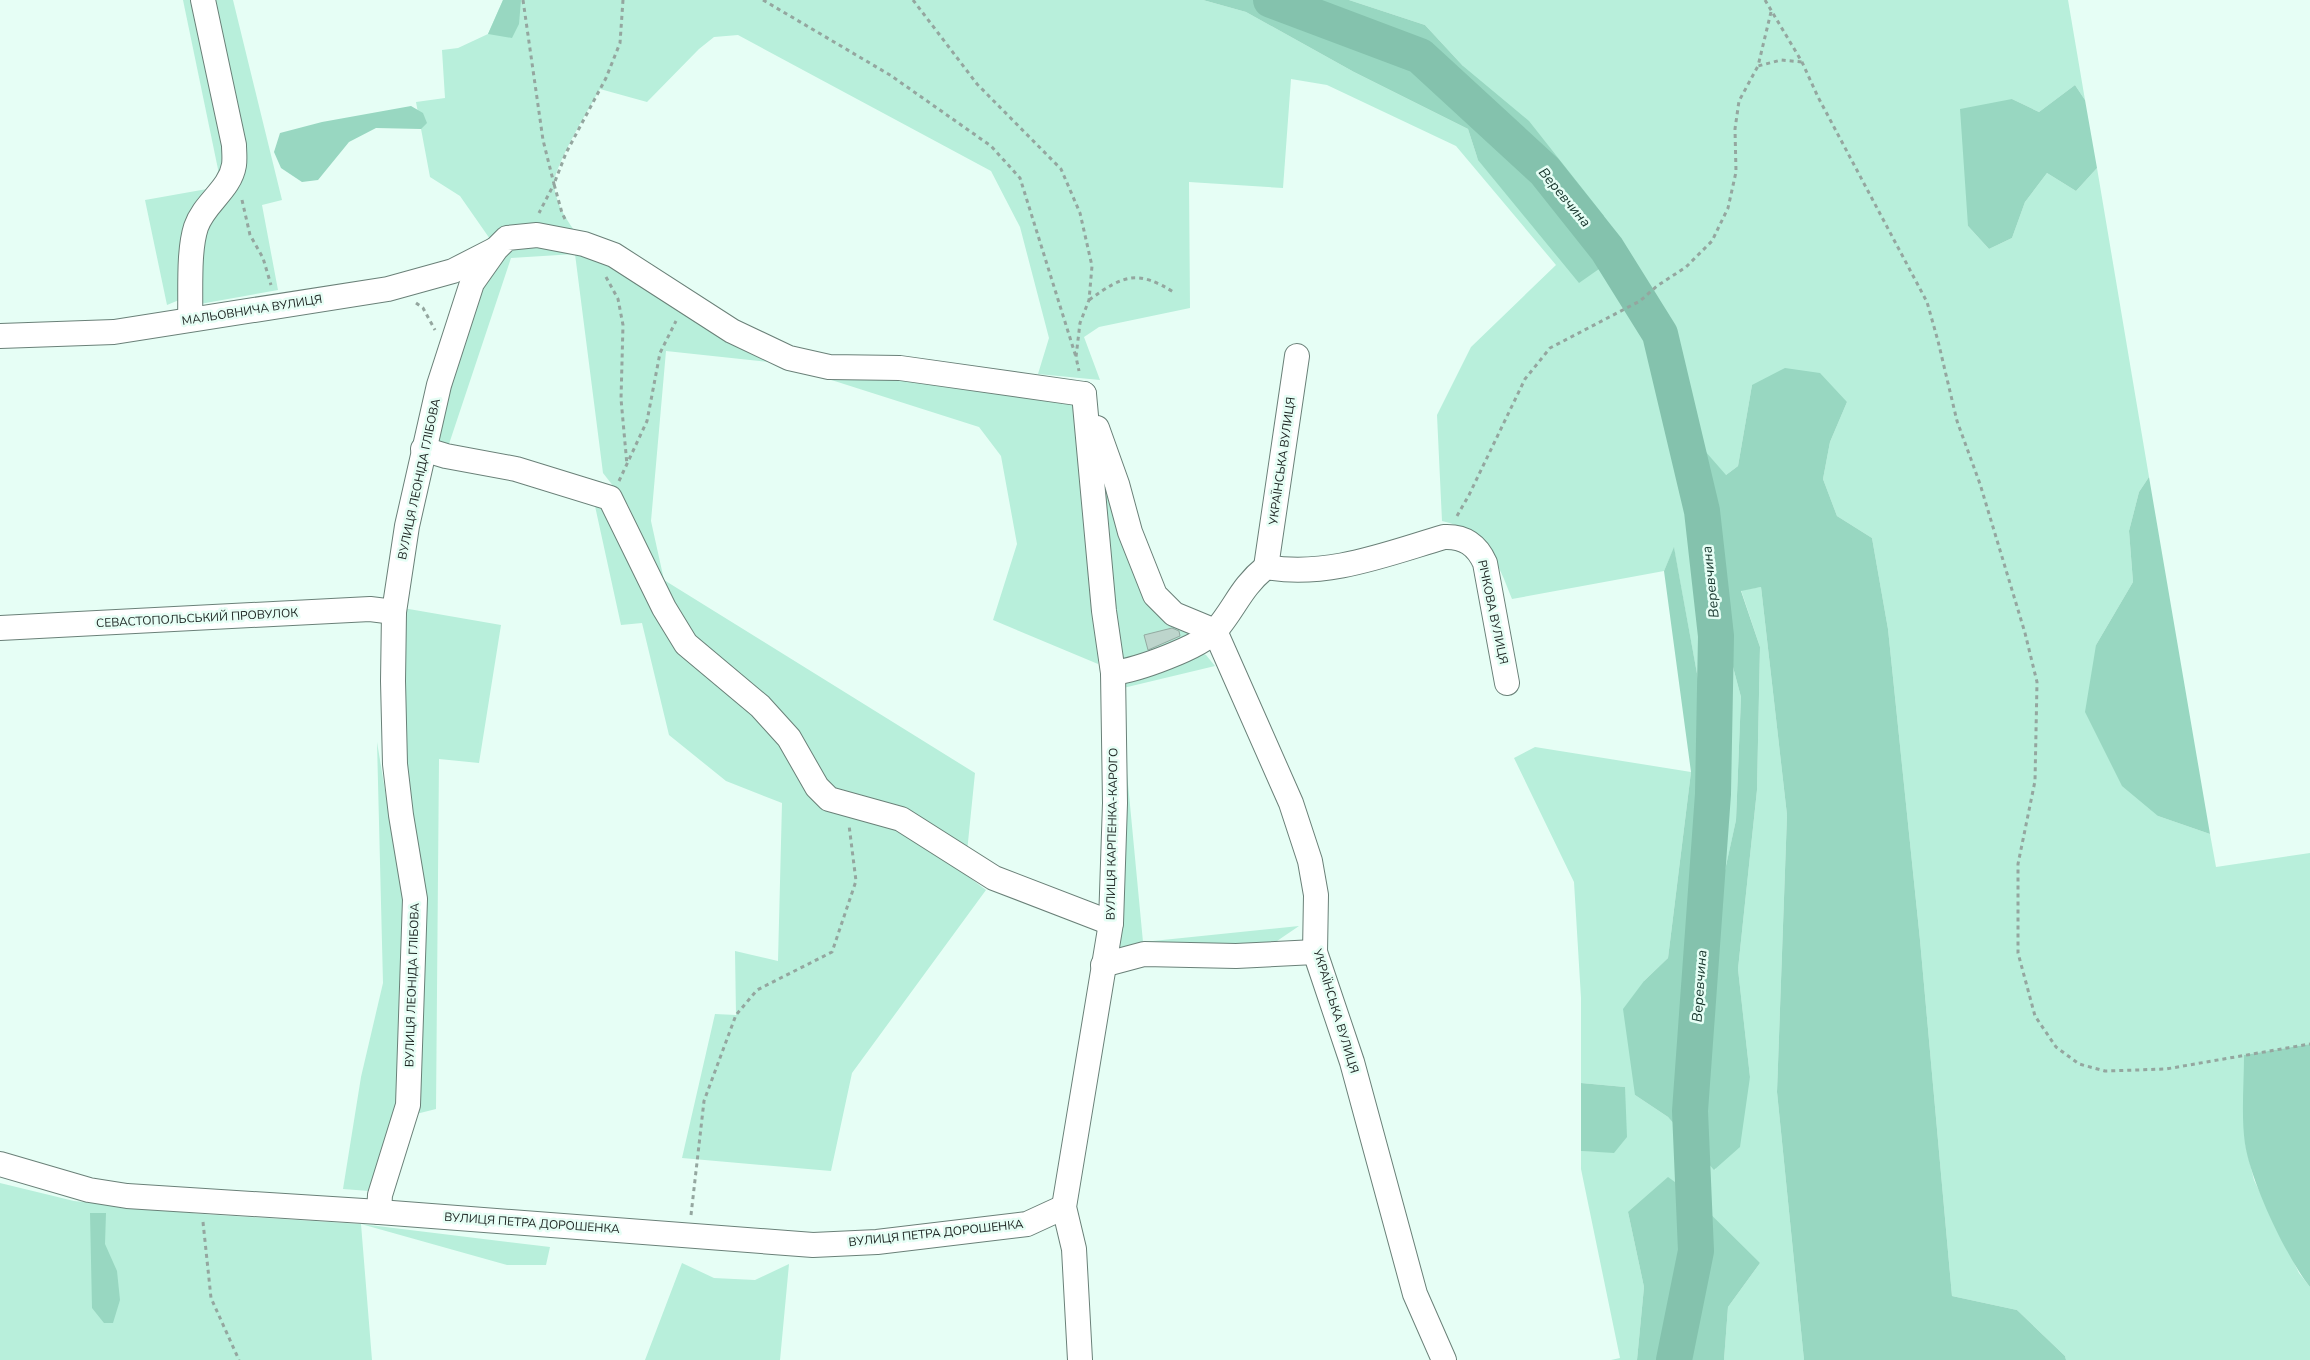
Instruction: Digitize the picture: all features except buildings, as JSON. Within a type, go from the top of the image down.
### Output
[{"type":"street","points":[[190,320],[192,242],[197,225],[207,208],[226,184],[234,165],[234,145],[203,0]]},
{"type":"street","points":[[501,243],[537,235],[584,244],[614,254],[732,331],[789,358],[829,367],[900,368],[1084,394],[1117,484],[1130,532],[1155,595],[1174,614],[1215,631]]},
{"type":"street","name":"МАЛЬОВНИЧА ВУЛИЦЯ","points":[[0,336],[114,332],[388,289],[453,271],[501,243]]},
{"type":"street","name":"ВУЛИЦЯ ЛЕОНІДА ГЛІБОВА","points":[[379,1212],[380,1195],[408,1105],[415,899],[400,816],[395,764],[392,681],[394,612],[407,526],[439,385],[472,283],[501,243]]},
{"type":"street","name":"УКРАЇНСЬКА ВУЛИЦЯ","points":[[1266,567],[1297,356]]},
{"type":"street","name":"ВУЛИЦЯ КАРПЕНКА-КАРОГО","points":[[1080,1360],[1074,1249],[1064,1207],[1102,965],[1111,923],[1115,803],[1113,673],[1104,610],[1084,394]]},
{"type":"street","points":[[423,449],[446,456],[516,469],[610,498],[664,608],[686,644],[760,706],[788,738],[817,787],[829,799],[901,819],[994,878],[1111,923]]},
{"type":"street","points":[[1113,673],[1192,647],[1215,631],[1249,580],[1266,567],[1285,570],[1333,568],[1444,537]]},
{"type":"street","name":"РІЧКОВА ВУЛИЦЯ","points":[[1444,537],[1454,537],[1471,543],[1479,550],[1485,563],[1507,682]]},
{"type":"street","name":"СЕВАСТОПОЛЬСЬКИЙ ПРОВУЛОК","points":[[0,628],[370,609],[394,612]]},
{"type":"street","name":"УКРАЇНСЬКА ВУЛИЦЯ","points":[[1215,631],[1291,803],[1310,861],[1316,895],[1316,952],[1352,1062],[1415,1294],[1444,1360]]},
{"type":"street","points":[[1102,965],[1144,954],[1236,956],[1316,952]]},
{"type":"street","name":"ВУЛИЦЯ ПЕТРА ДОРОШЕНКА","points":[[0,1164],[89,1190],[127,1196],[379,1212],[813,1245],[878,1242],[1027,1224],[1064,1207]]},
{"type":"path","points":[[522,0],[543,140],[554,184],[562,213],[584,244]]},
{"type":"path","points":[[554,184],[566,153],[606,78],[620,43],[623,0]]},
{"type":"path","points":[[763,0],[890,75],[990,146],[1020,178],[1076,357],[1084,394]]},
{"type":"path","points":[[913,0],[977,84],[1061,169],[1080,213],[1092,266],[1089,300],[1080,322],[1076,357]]},
{"type":"path","points":[[1765,0],[1802,62],[1818,97],[1927,302],[1957,421],[1980,484],[2027,641],[2037,682],[2035,781],[2018,864],[2018,953],[2034,1016],[2056,1047],[2079,1064],[2105,1071],[2166,1069],[2310,1044]]},
{"type":"path","points":[[1444,537],[1470,495],[1525,379],[1550,348],[1640,301],[1657,286],[1686,268],[1712,241],[1728,208],[1736,172],[1735,129],[1740,101],[1758,66],[1772,12]]},
{"type":"path","points":[[1758,66],[1781,60],[1802,62]]},
{"type":"path","points":[[234,165],[240,178],[242,203],[250,235],[263,258],[272,289],[287,305]]},
{"type":"path","points":[[602,271],[618,299],[624,325],[621,399],[627,465]]},
{"type":"path","points":[[1089,300],[1117,280],[1138,277],[1157,282],[1176,293]]},
{"type":"path","points":[[388,289],[423,308],[434,329],[435,338]]},
{"type":"path","points":[[610,498],[647,421],[660,353],[686,302]]},
{"type":"path","points":[[689,1235],[704,1102],[736,1015],[757,990],[832,952],[856,881],[846,804]]},
{"type":"path","points":[[200,1202],[211,1298],[239,1360]]},
{"type":"green space","points":[[183,0],[195,0],[226,154],[219,174]]},
{"type":"green space","points":[[212,0],[233,0],[282,200],[262,205],[278,290],[200,304],[205,225],[240,178]]},
{"type":"green space","points":[[503,0],[1203,0],[1246,12],[1354,72],[1468,129],[1478,160],[1463,66],[1425,25],[1349,0],[2068,0],[2085,100],[2075,85],[2039,112],[2012,99],[1968,226],[1989,249],[2012,238],[2025,202],[2047,173],[2076,191],[2097,168],[2149,477],[2139,492],[2129,531],[2133,582],[2096,645],[2158,816],[2210,834],[2216,867],[2310,853],[2310,1044],[2244,1055],[2245,1143],[2254,1180],[2299,1273],[2310,1287],[2310,1360],[2066,1360],[2065,1356],[2017,1310],[1952,1296],[1920,940],[1888,629],[1872,538],[1837,516],[1823,479],[1830,442],[1847,402],[1752,385],[1738,466],[1726,475],[1682,476],[1741,697],[1736,820],[1715,917],[1698,893],[1708,734],[1674,548],[1664,571],[1512,599],[1501,572],[1488,550],[1469,532],[1457,525],[1442,521],[1437,415],[1471,347],[1556,265],[1456,146],[1327,85],[1291,79],[1283,188],[1189,182],[1190,308],[1099,327],[1084,337],[1100,380],[1038,374],[1049,338],[1020,227],[991,171],[738,35],[714,37],[699,49],[647,102],[600,89],[572,138],[555,178],[555,193],[560,207],[579,237],[490,239],[460,196],[430,177],[416,102],[445,98],[442,50],[458,48],[488,34]]},
{"type":"green space","points":[[503,0],[521,0],[519,24],[512,38],[488,34]]},
{"type":"green space","points":[[1203,0],[1349,0],[1425,25],[1463,66],[1529,121],[1604,216],[1599,269],[1579,283],[1478,160],[1468,129],[1354,72],[1246,12]]},
{"type":"green space","points":[[2075,85],[2085,100],[2097,168],[2076,191],[2047,173],[2025,202],[2012,238],[1989,249],[1968,226],[1960,109],[2012,99],[2039,112]]},
{"type":"green space","points":[[411,106],[423,113],[427,123],[421,129],[376,128],[349,142],[318,180],[302,182],[281,168],[274,152],[280,133],[322,122]]},
{"type":"green space","points":[[207,189],[188,215],[182,249],[179,300],[167,305],[145,200]]},
{"type":"green space","points":[[520,243],[575,248],[609,261],[778,363],[666,351],[651,521],[664,580],[650,564],[628,505],[603,473],[575,254],[511,258],[448,447],[436,444],[433,429],[479,288],[506,249]]},
{"type":"green space","points":[[1785,368],[1820,373],[1847,402],[1830,442],[1823,479],[1837,516],[1872,538],[1888,629],[1920,940],[1952,1296],[2017,1310],[2065,1356],[2066,1360],[1804,1360],[1777,1092],[1787,815],[1761,587],[1741,591],[1760,647],[1757,790],[1738,969],[1750,1077],[1740,1147],[1714,1170],[1668,1117],[1635,1095],[1623,1009],[1644,981],[1668,958],[1691,772],[1664,571],[1674,547],[1708,734],[1698,893],[1715,916],[1736,820],[1741,697],[1682,476],[1698,443],[1726,475],[1738,466],[1752,385]]},
{"type":"green space","points":[[907,376],[1077,397],[1099,639],[1098,664],[993,620],[1017,544],[1001,456],[979,427],[822,377]]},
{"type":"green space","points":[[1091,422],[1149,593],[1206,632],[1117,669]]},
{"type":"green space","points":[[2149,477],[2210,834],[2158,816],[2122,786],[2085,712],[2096,645],[2133,582],[2129,531],[2139,492]]},
{"type":"green space","points":[[595,506],[604,509],[678,648],[765,718],[818,798],[909,832],[986,890],[852,1073],[831,1171],[682,1158],[715,1014],[736,1015],[735,951],[778,961],[782,803],[726,781],[669,735],[642,623],[621,625]]},
{"type":"green space","points":[[664,580],[975,773],[967,852],[910,816],[836,793],[820,782],[791,729],[746,685],[691,640]]},
{"type":"green space","points":[[1761,587],[1787,815],[1777,1092],[1804,1360],[1724,1360],[1728,1307],[1760,1263],[1628,1212],[1644,1287],[1637,1360],[1611,1360],[1620,1358],[1581,1169],[1581,1151],[1614,1152],[1625,1087],[1581,1083],[1581,998],[1574,882],[1514,758],[1535,747],[1691,772],[1668,958],[1644,981],[1635,1095],[1668,1117],[1715,1170],[1750,1077],[1738,969],[1757,790],[1760,647],[1741,590]]},
{"type":"green space","points":[[403,608],[501,625],[479,763],[439,759],[436,1109],[416,1114],[410,819],[403,704]]},
{"type":"green space","points":[[1196,651],[1206,655],[1215,666],[1119,689],[1122,678]]},
{"type":"green space","points":[[1119,689],[1143,942],[1299,926],[1277,941],[1219,948],[1140,948],[1111,957],[1118,905]]},
{"type":"green space","points":[[377,742],[403,899],[398,1100],[369,1191],[343,1189],[361,1077],[383,983]]},
{"type":"green space","points":[[2310,1044],[2310,1287],[2280,1239],[2254,1178],[2245,1144],[2243,1111],[2244,1055]]},
{"type":"green space","points":[[1581,1083],[1625,1087],[1627,1137],[1614,1153],[1581,1151]]},
{"type":"green space","points":[[1668,1177],[1686,1190],[1760,1263],[1728,1307],[1724,1360],[1637,1360],[1644,1287],[1628,1212]]},
{"type":"green space","points":[[0,1183],[74,1201],[202,1214],[361,1224],[372,1360],[0,1360]]},
{"type":"green space","points":[[90,1213],[106,1213],[105,1244],[117,1271],[120,1300],[113,1323],[104,1323],[92,1308]]},
{"type":"green space","points":[[361,1224],[550,1247],[546,1265],[507,1265]]},
{"type":"green space","points":[[682,1263],[714,1278],[755,1280],[789,1264],[780,1360],[645,1360]]},
{"type":"waterway","name":"Веревчина","points":[[1271,0],[1420,56],[1545,171],[1607,249],[1660,334],[1702,511],[1716,636],[1713,794],[1690,1111],[1696,1251],[1674,1360]]}]
